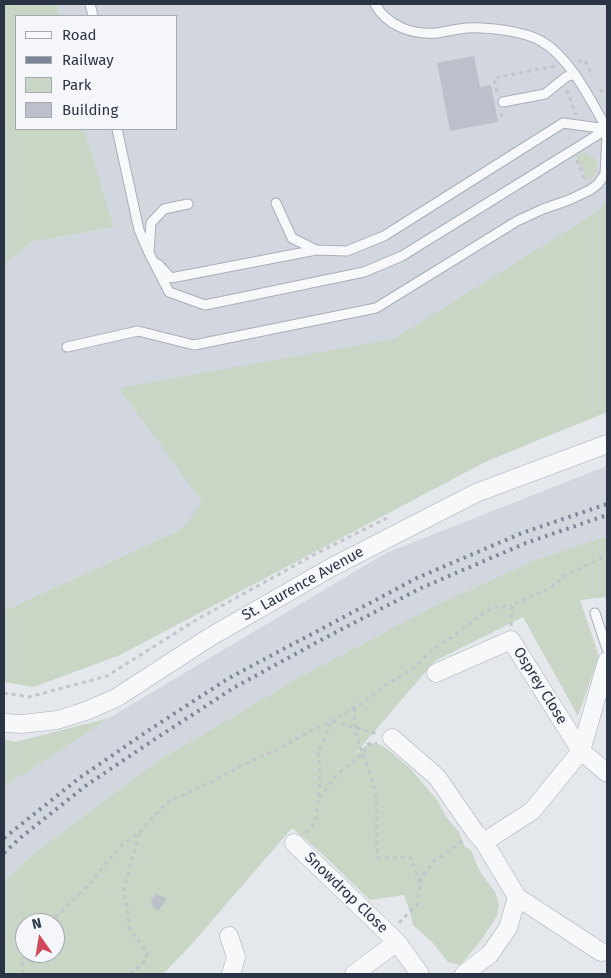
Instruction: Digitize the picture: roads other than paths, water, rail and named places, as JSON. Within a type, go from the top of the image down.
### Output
[{"type":"street","name":"St. Laurence Avenue","points":[[4,723],[22,724],[57,720],[86,711],[116,698],[210,637],[332,566],[476,493],[607,444]]},
{"type":"street","name":"Osprey Close","points":[[436,673],[511,640],[581,751],[607,774]]},
{"type":"street","points":[[479,837],[532,810],[581,751],[607,661]]},
{"type":"street","points":[[392,738],[437,777],[518,897],[601,952]]},
{"type":"street","name":"Snowdrop Close","points":[[296,845],[392,938],[420,974]]},
{"type":"street","points":[[464,974],[490,954],[508,928],[518,897]]},
{"type":"street","points":[[229,936],[236,957],[231,974]]},
{"type":"street","points":[[354,974],[392,938]]},
{"type":"lane","points":[[375,4],[386,18],[399,27],[418,32],[435,33],[466,28],[488,28],[530,36],[543,42],[575,74],[607,129]]},
{"type":"lane","points":[[500,99],[545,94],[566,77],[575,74]]},
{"type":"lane","points":[[188,204],[164,209],[151,222],[149,253],[171,278],[316,250],[347,251],[384,236],[563,123],[607,129]]},
{"type":"lane","points":[[117,130],[139,230],[149,253],[169,292],[205,305],[364,272],[402,256],[607,129]]},
{"type":"lane","points":[[67,347],[138,331],[194,345],[376,308],[517,222],[594,188],[604,174],[607,135]]},
{"type":"lane","points":[[276,203],[292,238],[316,250]]},
{"type":"lane","points":[[595,613],[607,649]]},
{"type":"railway","points":[[4,838],[78,779],[229,678],[417,578],[522,533],[607,504]]},
{"type":"railway","points":[[4,853],[84,787],[235,687],[421,588],[526,543],[607,515]]}]
